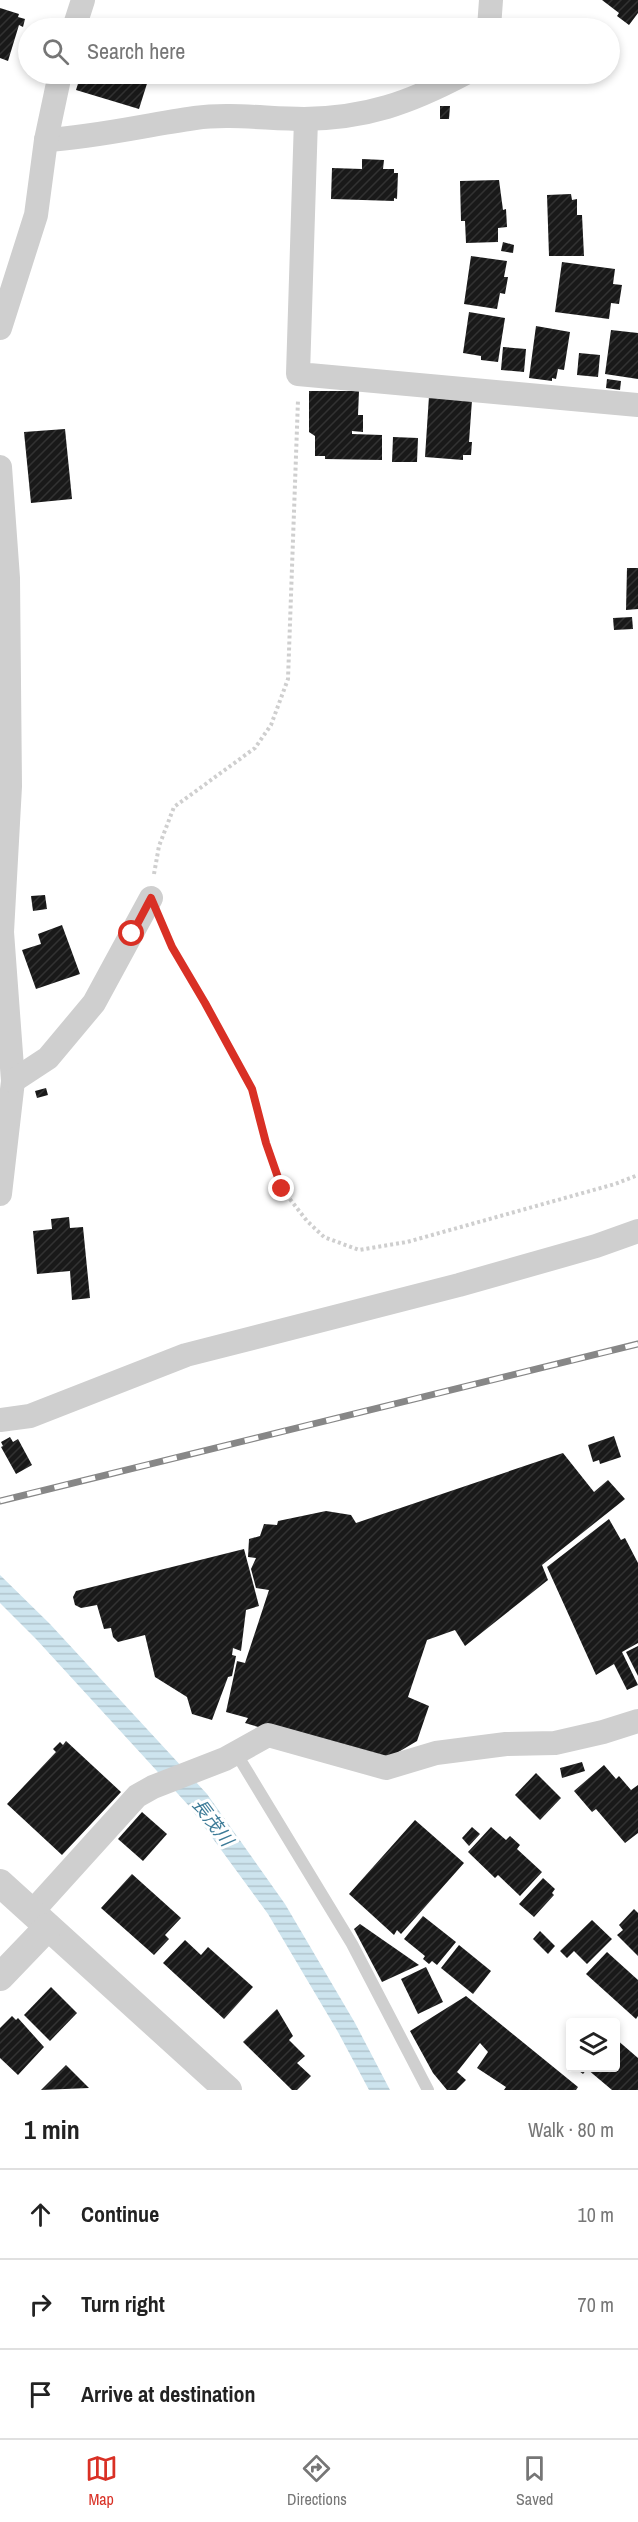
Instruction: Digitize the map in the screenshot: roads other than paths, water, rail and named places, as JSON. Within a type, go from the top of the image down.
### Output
[{"type":"street","points":[[77,18],[83,0]]},
{"type":"street","points":[[490,18],[491,0]]},
{"type":"street","points":[[0,328],[36,215],[46,141],[58,84]]},
{"type":"street","points":[[46,141],[86,138],[197,118],[306,119],[366,114],[424,96],[446,84]]},
{"type":"street","points":[[306,119],[298,374],[638,405]]},
{"type":"street","points":[[0,467],[8,578],[10,786],[2,932],[13,1081],[0,1194]]},
{"type":"street","points":[[13,1081],[48,1058],[94,1003],[151,898]]},
{"type":"street","points":[[0,1419],[30,1416],[186,1355],[459,1285],[638,1231]]},
{"type":"street","points":[[0,1977],[40,1920],[137,1796],[153,1787],[231,1756],[268,1735],[386,1768],[436,1753],[506,1744],[555,1743],[638,1721]]},
{"type":"street","points":[[0,1883],[228,2090]]},
{"type":"lane","points":[[231,1756],[352,1944],[428,2090]]},
{"type":"water","name":"長茂川","points":[[0,1575],[50,1624],[207,1794],[285,1904],[355,2023],[390,2090],[369,2090],[338,2032],[268,1914],[189,1806],[36,1639],[0,1603]]},
{"type":"railway","points":[[0,1501],[638,1344]]}]
